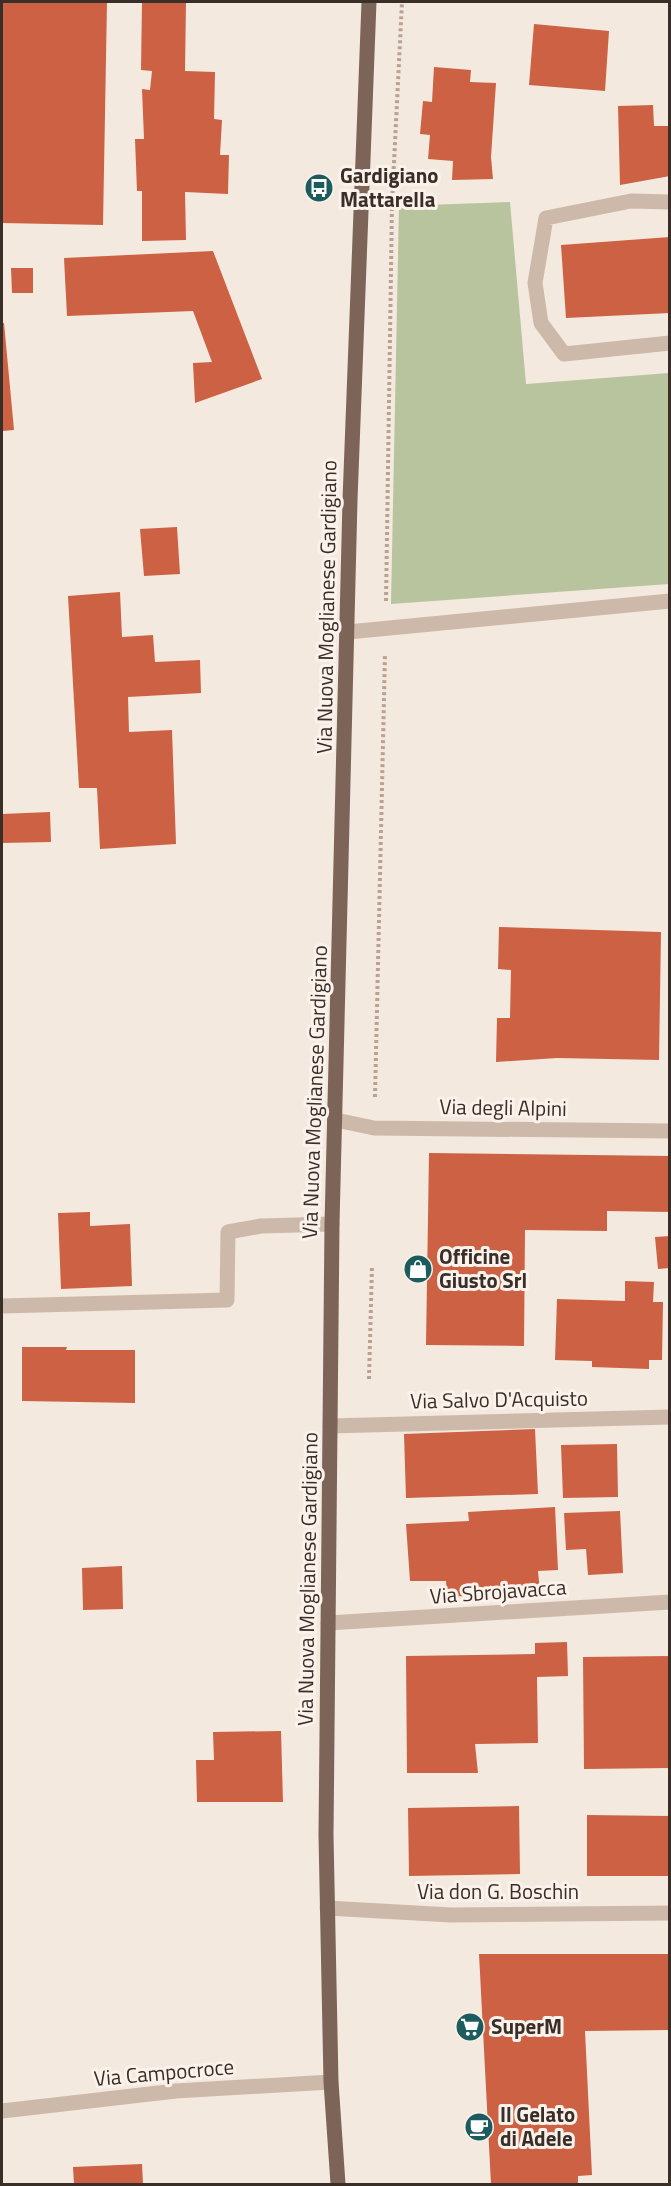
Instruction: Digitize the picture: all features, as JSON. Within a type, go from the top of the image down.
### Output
[{"type":"main road","name":"Via Nuova Moglianese Gardigiano","points":[[338,2184],[331,2082],[326,1835],[332,1224],[350,500],[369,2]]},
{"type":"street","points":[[669,202],[631,201],[546,218],[535,283],[541,323],[564,354],[669,343]]},
{"type":"street","points":[[348,633],[669,602]]},
{"type":"street","name":"Via degli Alpini","points":[[336,1120],[374,1128],[669,1131]]},
{"type":"street","points":[[2,1306],[227,1300],[228,1232],[261,1226],[332,1224]]},
{"type":"street","name":"Via Salvo D'Acquisto","points":[[330,1426],[669,1417]]},
{"type":"street","name":"Via Sbrojavacca","points":[[328,1623],[669,1602]]},
{"type":"street","name":"Via don G. Boschin","points":[[327,1908],[451,1915],[669,1913]]},
{"type":"street","name":"Via Campocroce","points":[[2,2111],[176,2091],[331,2082]]},
{"type":"path","points":[[375,1097],[392,203],[402,2]]},
{"type":"path","points":[[369,1379],[372,1266]]},
{"type":"green space","points":[[510,202],[526,384],[669,373],[669,584],[391,604],[399,206]]},
{"type":"building","points":[[2,2],[107,2],[103,225],[2,223]]},
{"type":"building","points":[[142,2],[186,2],[185,71],[215,72],[214,119],[222,120],[220,155],[229,155],[228,194],[185,192],[186,240],[142,241],[142,191],[137,191],[135,139],[144,139],[142,89],[150,90],[152,71],[141,70]]},
{"type":"building","points":[[534,24],[609,31],[605,91],[529,85]]},
{"type":"building","points":[[434,67],[471,70],[470,82],[496,83],[491,157],[493,179],[452,180],[453,161],[428,159],[430,135],[420,134],[423,101],[432,102]]},
{"type":"building","points":[[653,105],[654,126],[670,126],[670,176],[620,185],[618,106]]},
{"type":"building","points":[[670,237],[670,313],[566,318],[561,245]]},
{"type":"building","points":[[213,251],[262,379],[195,403],[193,363],[212,362],[193,311],[67,316],[64,258]]},
{"type":"building","points":[[11,268],[33,268],[33,293],[12,293]]},
{"type":"building","points":[[2,323],[4,323],[14,430],[2,431]]},
{"type":"building","points":[[177,527],[180,574],[144,576],[140,529]]},
{"type":"building","points":[[120,592],[122,637],[153,635],[155,662],[200,660],[201,693],[128,697],[129,732],[172,730],[176,844],[100,849],[97,788],[79,788],[68,596]]},
{"type":"building","points":[[50,812],[51,842],[2,843],[2,814]]},
{"type":"building","points":[[499,927],[661,932],[659,1060],[557,1058],[496,1062],[497,1018],[510,1018],[511,970],[498,969]]},
{"type":"building","points":[[429,1153],[670,1156],[670,1212],[607,1211],[607,1231],[525,1230],[524,1346],[426,1345]]},
{"type":"building","points":[[90,1212],[90,1226],[130,1224],[132,1286],[61,1289],[58,1213]]},
{"type":"building","points":[[670,1236],[670,1268],[658,1269],[655,1237]]},
{"type":"building","points":[[625,1281],[654,1282],[653,1302],[663,1302],[662,1360],[649,1360],[649,1369],[592,1367],[592,1361],[555,1360],[557,1299],[625,1301]]},
{"type":"building","points":[[22,1347],[67,1347],[66,1350],[135,1350],[135,1403],[22,1401]]},
{"type":"building","points":[[535,1429],[538,1494],[406,1498],[404,1434]]},
{"type":"building","points":[[617,1444],[618,1497],[563,1498],[561,1445]]},
{"type":"building","points":[[555,1507],[558,1570],[538,1571],[540,1592],[447,1597],[446,1581],[410,1581],[406,1524],[469,1521],[468,1512]]},
{"type":"building","points":[[620,1511],[623,1573],[588,1575],[586,1549],[566,1550],[564,1513]]},
{"type":"building","points":[[122,1566],[123,1609],[83,1610],[82,1568]]},
{"type":"building","points":[[567,1642],[568,1676],[537,1677],[538,1743],[475,1744],[478,1773],[407,1773],[406,1656],[535,1654],[535,1643]]},
{"type":"building","points":[[670,1656],[670,1768],[584,1769],[583,1657]]},
{"type":"building","points":[[281,1731],[283,1802],[197,1802],[196,1760],[214,1760],[213,1732]]},
{"type":"building","points":[[519,1806],[520,1874],[409,1876],[408,1808]]},
{"type":"building","points":[[587,1815],[670,1816],[670,1876],[587,1876]]},
{"type":"building","points":[[479,1954],[670,1954],[670,2030],[585,2031],[592,2175],[578,2176],[578,2184],[491,2184]]},
{"type":"building","points":[[142,2164],[143,2184],[74,2184],[73,2167]]},
{"type":"place","name":"Gardigiano Mattarella","points":[[319,188]]},
{"type":"place","name":"Officine Giusto Srl","points":[[418,1269]]},
{"type":"place","name":"SuperM","points":[[470,2027]]},
{"type":"place","name":"Il Gelato di Adele","points":[[479,2127]]}]
